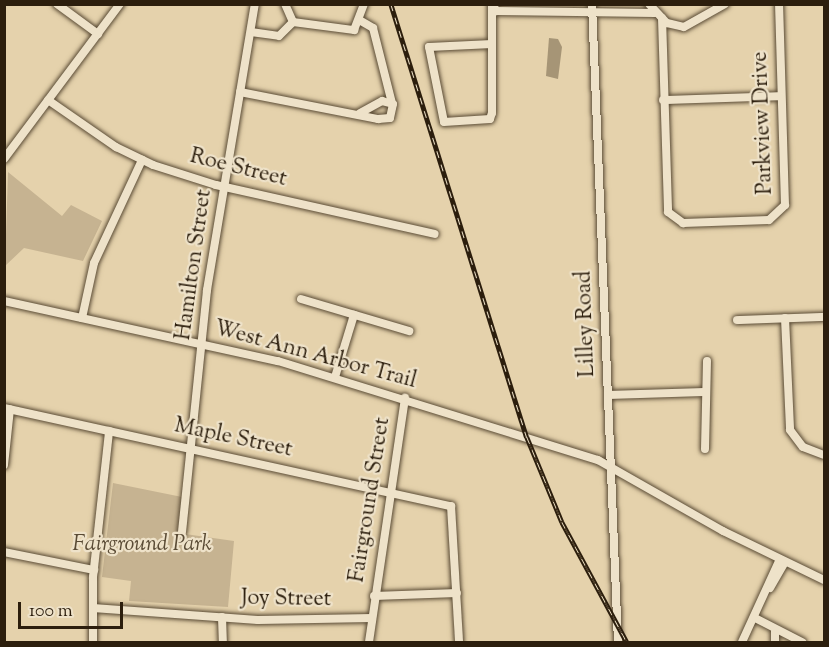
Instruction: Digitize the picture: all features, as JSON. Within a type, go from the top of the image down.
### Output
[{"type":"street","points":[[57,4],[98,34]]},
{"type":"street","points":[[4,159],[120,4]]},
{"type":"street","name":"Hamilton Street","points":[[182,532],[201,344],[224,186],[255,4]]},
{"type":"street","points":[[285,4],[293,22]]},
{"type":"street","points":[[293,22],[345,31],[361,21],[364,4]]},
{"type":"street","points":[[493,4],[496,11],[592,7],[658,15]]},
{"type":"street","points":[[492,44],[429,47],[444,122],[490,119],[492,44],[493,4]]},
{"type":"street","points":[[649,4],[658,15],[675,26],[691,26],[725,4]]},
{"type":"street","name":"Parkview Drive","points":[[658,15],[668,212],[679,222],[769,220],[784,210],[779,4]]},
{"type":"street","name":"Lilley Road","points":[[592,7],[618,642]]},
{"type":"street","points":[[240,92],[390,118],[392,103],[373,28],[361,21]]},
{"type":"street","points":[[251,32],[279,36],[293,22]]},
{"type":"street","points":[[663,100],[780,96]]},
{"type":"street","name":"Roe Street","points":[[48,100],[142,160],[224,186],[435,234]]},
{"type":"street","points":[[360,113],[382,101],[392,103]]},
{"type":"street","points":[[82,318],[94,263],[142,160]]},
{"type":"street","points":[[301,299],[409,331]]},
{"type":"street","name":"West Ann Arbor Trail","points":[[4,301],[201,344],[335,377],[610,464],[783,560],[825,580]]},
{"type":"street","points":[[335,377],[354,315]]},
{"type":"street","points":[[737,320],[825,317]]},
{"type":"street","points":[[785,318],[790,430],[802,447],[825,455]]},
{"type":"street","points":[[705,449],[704,392],[707,361]]},
{"type":"street","points":[[608,395],[704,392]]},
{"type":"street","name":"Fairground Street","points":[[369,642],[405,398]]},
{"type":"street","points":[[4,465],[7,409]]},
{"type":"street","name":"Maple Street","points":[[7,409],[390,492],[452,508],[457,593]]},
{"type":"street","points":[[93,642],[94,570],[109,431]]},
{"type":"street","points":[[4,552],[94,570]]},
{"type":"street","points":[[742,642],[757,619],[783,560]]},
{"type":"street","points":[[374,596],[457,593],[459,642]]},
{"type":"street","name":"Joy Street","points":[[93,608],[222,617],[372,618]]},
{"type":"street","points":[[222,617],[223,642]]},
{"type":"street","points":[[757,619],[775,631],[802,642]]},
{"type":"street","points":[[775,631],[775,642]]},
{"type":"green space","points":[[8,172],[62,216],[71,205],[102,221],[83,261],[24,248],[5,266]]},
{"type":"green space","name":"Fairground Park","points":[[113,483],[182,497],[178,533],[234,541],[228,607],[129,601],[131,581],[102,577]]},
{"type":"shaded area","points":[[549,38],[558,39],[562,47],[558,79],[546,76]]},
{"type":"railway","points":[[391,4],[527,437],[562,522],[627,642]]}]
